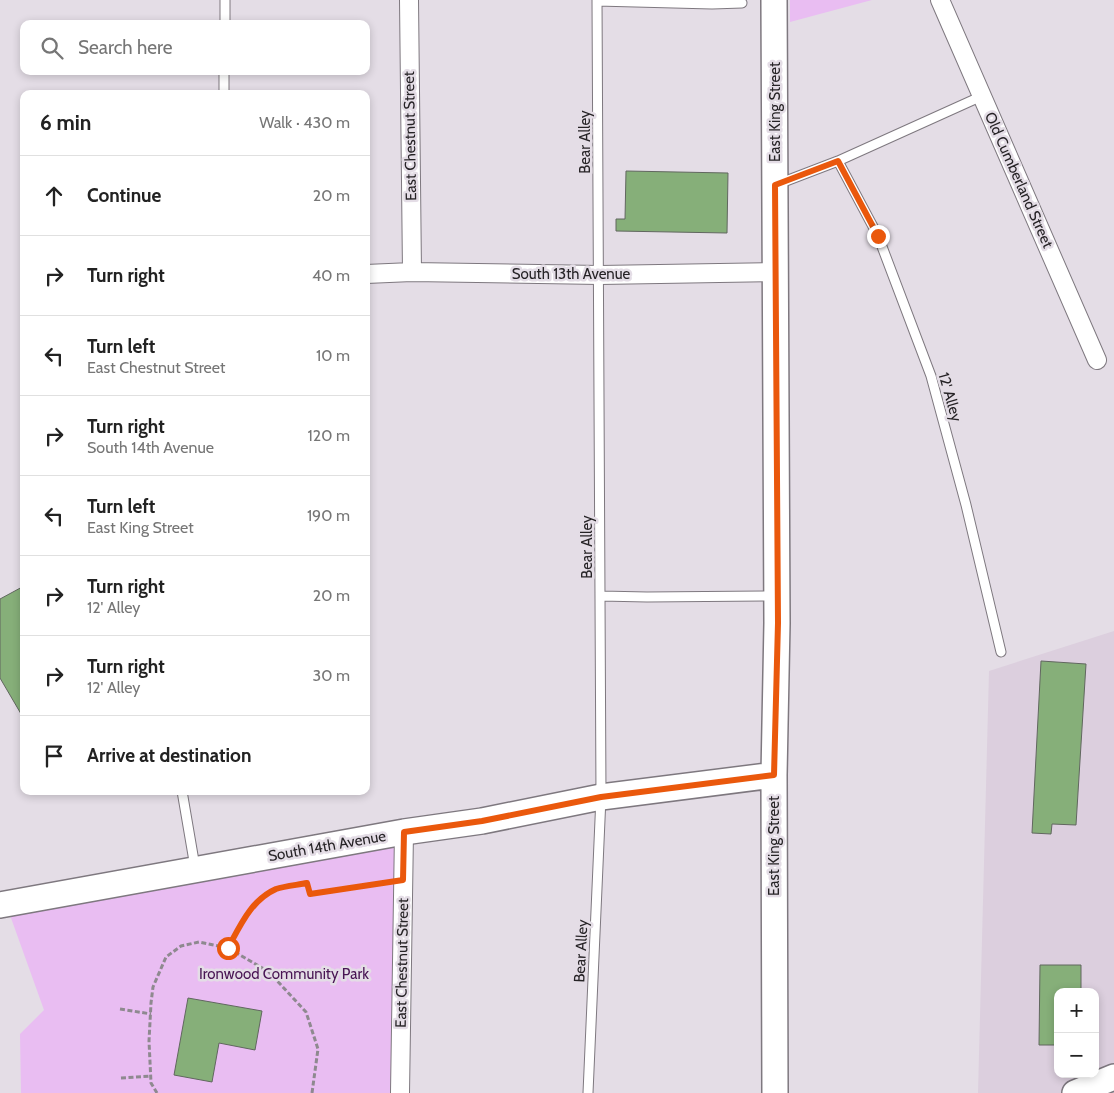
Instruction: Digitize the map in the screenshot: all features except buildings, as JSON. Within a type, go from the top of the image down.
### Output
[{"type":"street","name":"East Chestnut Street","points":[[409,0],[412,272]]},
{"type":"street","name":"East King Street","points":[[774,0],[777,596],[774,775],[775,1093]]},
{"type":"street","name":"Old Cumberland Street","points":[[940,0],[1097,360]]},
{"type":"street","name":"South 13th Avenue","points":[[370,274],[412,272],[600,275],[776,272]]},
{"type":"street","name":"South 14th Avenue","points":[[0,905],[404,832],[482,821],[601,797],[774,775]]},
{"type":"street","name":"East Chestnut Street","points":[[400,1093],[404,832]]},
{"type":"street","points":[[1075,1093],[1114,1077]]},
{"type":"lane","points":[[225,0],[225,20]]},
{"type":"lane","points":[[598,1],[712,4],[744,1]]},
{"type":"lane","name":"Bear Alley","points":[[588,1093],[601,797],[598,1]]},
{"type":"lane","points":[[224,75],[224,90]]},
{"type":"lane","points":[[775,185],[838,161],[982,96]]},
{"type":"lane","name":"12' Alley","points":[[838,161],[878,236],[931,376],[966,505],[1001,652]]},
{"type":"lane","points":[[601,596],[647,598],[777,596]]},
{"type":"lane","points":[[183,795],[196,870]]},
{"type":"path","points":[[228,948],[245,916],[257,902],[276,890],[307,883],[310,894],[403,880]]},
{"type":"path","points":[[157,1093],[151,1083],[149,1041],[153,988],[166,957],[181,946],[199,942],[228,948],[269,972],[306,1012],[318,1049],[312,1093]]},
{"type":"path","points":[[120,1009],[151,1014]]},
{"type":"path","points":[[121,1078],[151,1076]]},
{"type":"shaded area","points":[[1114,631],[1114,1093],[978,1093],[989,671]]},
{"type":"green space","points":[[790,0],[872,0],[790,22]]},
{"type":"green space","name":"Ironwood Community Park","points":[[404,832],[400,1093],[21,1093],[20,1034],[44,1010],[6,904]]},
{"type":"route","points":[[228,948],[245,916],[257,902],[276,890],[307,883],[310,894],[403,880],[404,832],[482,821],[601,797],[774,775],[778,623],[775,185],[838,161],[878,236]]}]
